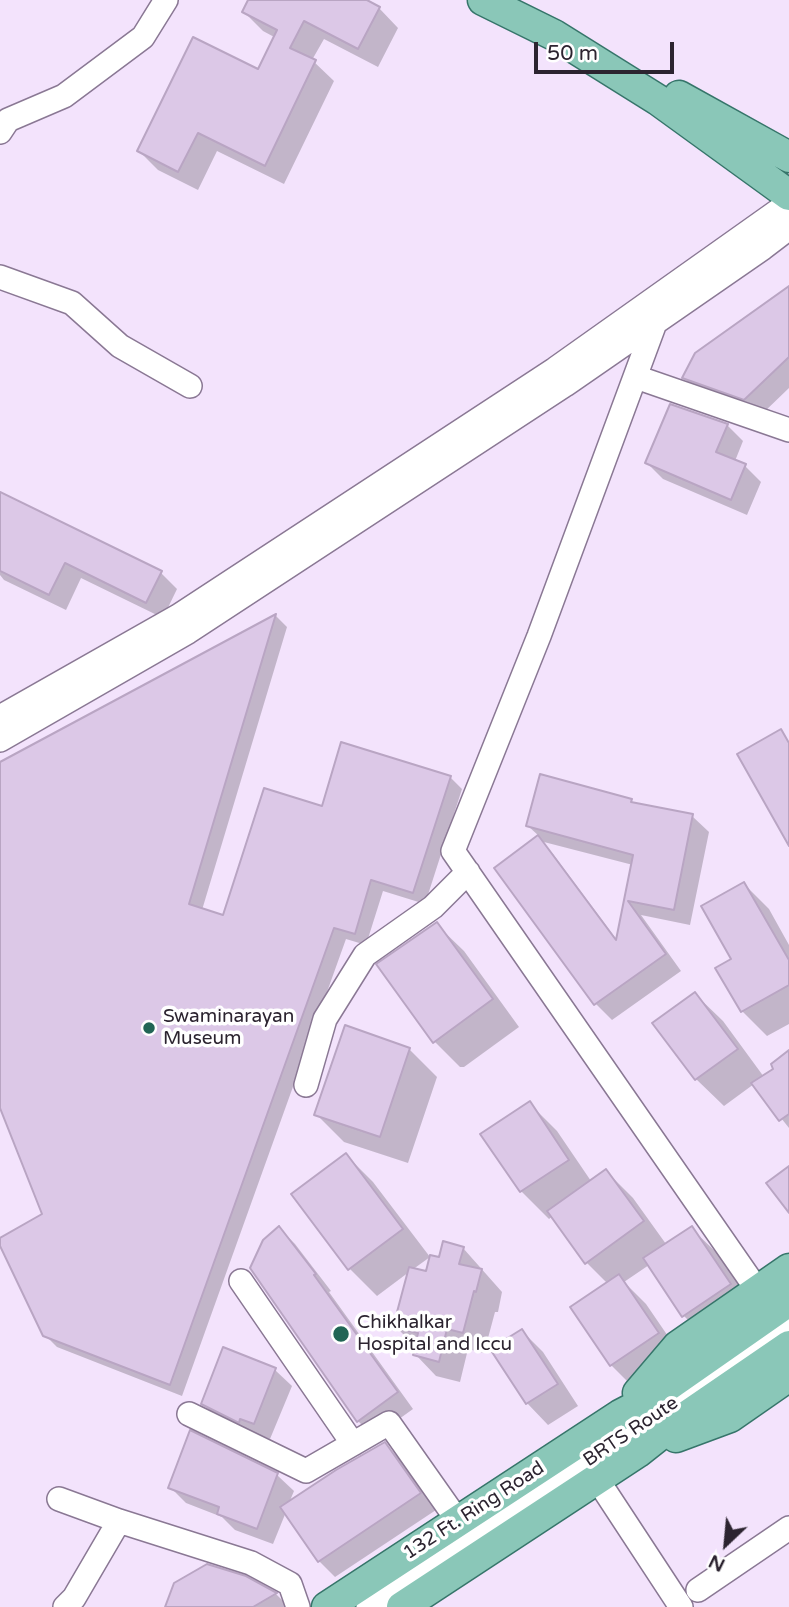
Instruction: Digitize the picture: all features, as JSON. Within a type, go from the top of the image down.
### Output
[{"type":"main road","points":[[484,0],[554,35],[658,100],[789,195]]},
{"type":"main road","points":[[520,0],[789,158]]},
{"type":"main road","points":[[631,1409],[678,1346],[789,1269]]},
{"type":"main road","name":"132 Ft. Ring Road","points":[[327,1607],[631,1409],[789,1301]]},
{"type":"main road","points":[[402,1607],[638,1452],[789,1346]]},
{"type":"main road","points":[[638,1452],[730,1417],[789,1376]]},
{"type":"street","points":[[0,132],[8,120],[64,96],[143,37],[166,0]]},
{"type":"street","points":[[0,717],[178,616],[555,369],[789,203]]},
{"type":"street","points":[[0,740],[188,632],[565,385],[789,228]]},
{"type":"street","points":[[0,277],[72,303],[120,346],[190,386]]},
{"type":"street","points":[[655,323],[539,636],[453,851],[758,1291]]},
{"type":"street","points":[[636,377],[789,430]]},
{"type":"street","points":[[306,1085],[326,1019],[365,955],[433,907],[468,873]]},
{"type":"street","points":[[242,1281],[354,1444]]},
{"type":"street","name":"BRTS Route","points":[[368,1607],[789,1326]]},
{"type":"street","points":[[189,1415],[306,1471],[389,1423],[458,1521]]},
{"type":"street","points":[[597,1479],[681,1607]]},
{"type":"street","points":[[60,1499],[119,1521],[251,1563],[290,1584],[299,1607]]},
{"type":"street","points":[[65,1607],[74,1598],[119,1521]]},
{"type":"street","points":[[698,1590],[789,1528]]},
{"type":"building","points":[[248,0],[367,0],[380,7],[358,49],[304,21],[290,48],[316,60],[265,166],[198,133],[178,172],[137,151],[193,37],[258,69],[277,30],[242,12]]},
{"type":"building","points":[[789,286],[789,357],[744,400],[682,378],[695,353]]},
{"type":"building","points":[[670,404],[728,424],[716,452],[746,464],[731,500],[645,463]]},
{"type":"building","points":[[0,492],[162,571],[146,603],[65,563],[49,595],[0,571]]},
{"type":"building","name":"Swaminarayan Museum","points":[[276,614],[189,904],[223,915],[264,788],[322,806],[341,742],[451,776],[413,893],[371,880],[355,934],[334,928],[170,1385],[43,1336],[0,1246],[0,1238],[42,1214],[0,1108],[0,762]]},
{"type":"building","points":[[781,729],[789,743],[789,846],[737,754]]},
{"type":"building","points":[[540,774],[632,799],[631,802],[693,814],[674,910],[628,901],[666,954],[594,1005],[494,868],[538,835],[616,940],[633,855],[526,826]]},
{"type":"building","points":[[744,882],[789,960],[789,985],[741,1012],[715,968],[731,959],[701,906]]},
{"type":"building","points":[[437,922],[493,999],[433,1043],[376,964]]},
{"type":"building","points":[[695,992],[738,1049],[695,1080],[652,1023]]},
{"type":"building","points":[[345,1025],[410,1048],[380,1137],[314,1115]]},
{"type":"building","points":[[789,1050],[789,1114],[779,1121],[751,1083],[773,1069],[771,1064]]},
{"type":"building","points":[[530,1101],[569,1160],[520,1192],[480,1134]]},
{"type":"building","points":[[346,1153],[403,1229],[348,1270],[291,1194]]},
{"type":"building","points":[[789,1166],[789,1213],[766,1183]]},
{"type":"building","points":[[606,1169],[644,1221],[585,1264],[547,1211]]},
{"type":"building","points":[[279,1226],[316,1274],[314,1275],[398,1392],[357,1422],[250,1268],[263,1240]]},
{"type":"building","points":[[692,1226],[731,1284],[682,1317],[643,1258]]},
{"type":"building","points":[[443,1241],[464,1247],[459,1264],[482,1269],[463,1333],[447,1329],[439,1362],[413,1355],[418,1333],[393,1327],[409,1267],[426,1271],[430,1255],[439,1257]]},
{"type":"building","points":[[619,1274],[659,1333],[610,1366],[570,1307]]},
{"type":"building","points":[[522,1329],[558,1384],[526,1404],[490,1349]]},
{"type":"building","points":[[223,1347],[276,1368],[254,1424],[240,1419],[239,1423],[201,1404]]},
{"type":"building","points":[[190,1430],[278,1473],[257,1529],[217,1514],[219,1507],[168,1488]]},
{"type":"building","points":[[385,1442],[421,1493],[318,1562],[280,1507]]},
{"type":"building","points":[[207,1564],[246,1576],[277,1593],[253,1607],[165,1607],[174,1583]]},
{"type":"place","name":"Swaminarayan Museum","points":[[149,1028]]},
{"type":"place","name":"Chikhalkar Hospital and Iccu","points":[[341,1334]]}]
